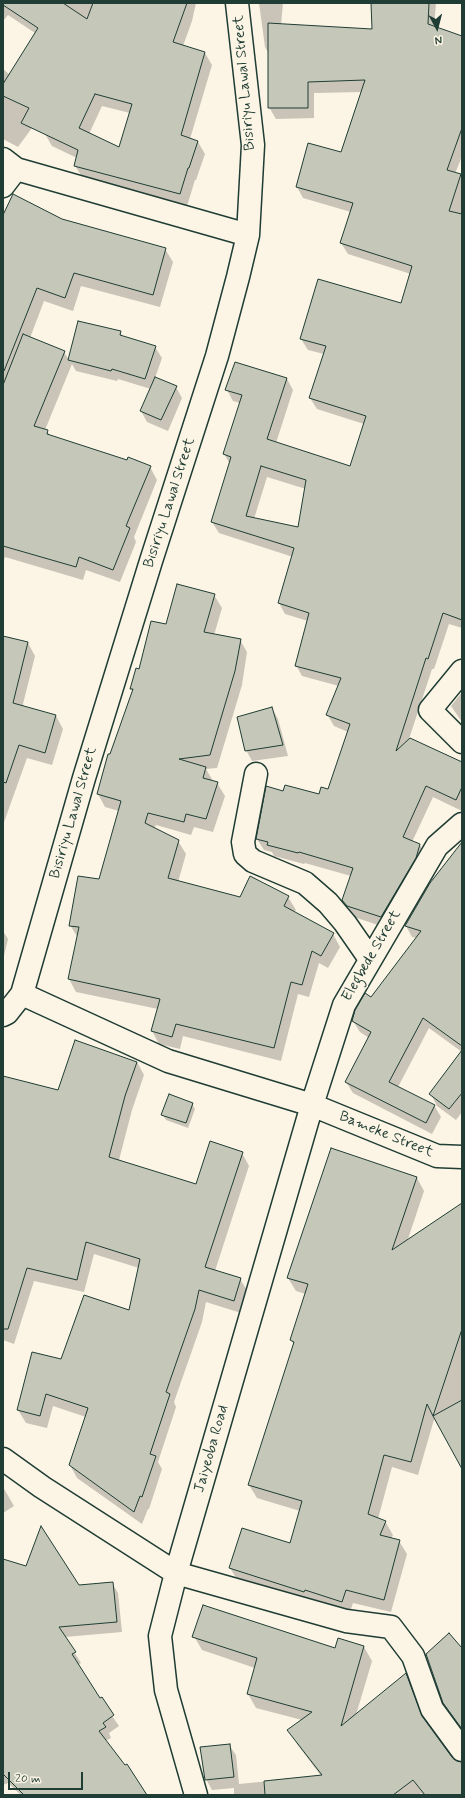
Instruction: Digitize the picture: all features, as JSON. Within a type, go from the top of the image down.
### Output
[{"type":"street","name":"Bisiriyu Lawal Street","points":[[22,994],[84,778],[151,561],[217,356],[248,235],[253,145],[238,3]]},
{"type":"street","points":[[3,186],[10,164],[248,235]]},
{"type":"street","points":[[462,671],[430,710],[462,742]]},
{"type":"street","points":[[256,774],[243,842],[245,854],[253,861],[305,883],[328,903],[346,923],[370,959]]},
{"type":"street","name":"Elegbede Street","points":[[312,1105],[344,1005],[437,846],[462,824]]},
{"type":"street","points":[[3,1015],[7,1013],[22,994]]},
{"type":"street","name":"Bameke Street","points":[[22,994],[168,1061],[312,1105],[436,1156],[462,1157]]},
{"type":"street","name":"Jaiyeoba Road","points":[[196,1795],[166,1690],[160,1636],[176,1573],[312,1105]]},
{"type":"street","points":[[3,1459],[42,1487],[176,1573],[346,1621],[391,1627],[413,1656],[432,1709],[462,1750]]},
{"type":"building","points":[[3,3],[63,3],[87,19],[93,3],[187,3],[173,42],[205,52],[181,135],[198,141],[180,194],[74,166],[78,150],[21,123],[29,108],[3,96],[3,84],[38,28],[3,5]],"holes":[[[95,94],[132,104],[119,147],[79,128]]]},
{"type":"building","points":[[371,3],[429,3],[428,24],[462,36],[462,128],[447,170],[461,174],[449,211],[462,214],[462,620],[443,613],[428,659],[426,658],[396,751],[410,738],[462,762],[462,787],[456,800],[426,786],[403,837],[420,844],[416,858],[381,917],[347,906],[342,900],[353,868],[299,852],[267,845],[268,842],[256,839],[266,786],[283,791],[285,785],[319,794],[321,787],[328,789],[350,724],[326,715],[341,678],[295,666],[309,613],[278,603],[294,548],[211,522],[231,457],[223,454],[242,395],[225,390],[235,362],[287,378],[267,439],[350,466],[366,416],[309,398],[326,346],[300,339],[318,279],[401,303],[412,266],[340,243],[353,203],[296,187],[308,143],[341,152],[365,80],[308,82],[308,108],[268,108],[268,23],[372,29]],"holes":[[[261,466],[306,480],[298,527],[246,516]]]},
{"type":"building","points":[[13,194],[62,219],[166,248],[153,295],[74,273],[65,298],[37,288],[3,371],[3,215]]},
{"type":"building","points":[[78,321],[121,331],[120,335],[156,346],[145,379],[112,369],[111,371],[68,360]]},
{"type":"building","points":[[23,334],[65,351],[34,426],[48,430],[47,434],[127,460],[128,457],[151,466],[126,526],[130,528],[113,570],[79,557],[76,567],[3,546],[3,385]]},
{"type":"building","points":[[155,377],[177,386],[161,420],[140,411]]},
{"type":"building","points":[[177,584],[215,594],[204,632],[241,639],[235,671],[210,755],[179,759],[206,767],[203,778],[218,782],[206,819],[186,814],[184,822],[148,813],[145,823],[179,840],[168,878],[240,897],[250,876],[289,896],[284,906],[334,933],[321,956],[312,951],[302,985],[291,982],[274,1048],[176,1024],[172,1037],[151,1031],[160,999],[68,979],[79,927],[69,926],[78,876],[99,879],[121,801],[97,794],[108,754],[110,754],[133,689],[130,689],[136,668],[139,669],[151,621],[166,624]]},
{"type":"building","points":[[3,636],[28,642],[13,703],[56,715],[45,753],[19,745],[6,783],[3,782]]},
{"type":"building","points":[[272,707],[283,745],[245,751],[237,717]]},
{"type":"building","points":[[462,842],[462,1046],[423,1018],[389,1082],[435,1105],[426,1123],[345,1082],[371,1032],[352,1021],[355,1010],[365,993],[371,997],[421,931],[405,926],[430,883]]},
{"type":"building","points":[[75,1040],[137,1062],[125,1096],[109,1157],[196,1184],[210,1141],[243,1152],[205,1267],[241,1278],[234,1301],[199,1290],[195,1309],[166,1392],[170,1394],[150,1454],[156,1456],[142,1497],[140,1496],[134,1512],[69,1465],[88,1408],[46,1394],[40,1416],[17,1410],[32,1352],[61,1359],[84,1295],[129,1310],[140,1259],[86,1242],[77,1280],[27,1268],[8,1329],[3,1329],[3,1076],[58,1090]]},
{"type":"building","points":[[462,1050],[462,1093],[449,1109],[429,1094]]},
{"type":"building","points":[[169,1094],[193,1103],[186,1123],[161,1115]]},
{"type":"building","points":[[331,1148],[417,1177],[392,1250],[462,1203],[462,1329],[433,1416],[427,1404],[411,1462],[384,1455],[368,1514],[386,1521],[380,1535],[400,1540],[384,1600],[346,1590],[342,1602],[305,1590],[304,1592],[229,1568],[242,1528],[290,1543],[302,1501],[248,1485],[294,1342],[290,1340],[308,1284],[287,1278]]},
{"type":"building","points":[[462,1400],[462,1469],[433,1416]]},
{"type":"building","points":[[41,1526],[79,1585],[113,1582],[117,1622],[59,1627],[76,1652],[72,1654],[100,1698],[102,1697],[114,1715],[103,1723],[106,1727],[99,1731],[125,1765],[127,1764],[147,1795],[24,1795],[3,1774],[3,1559],[26,1566]]},
{"type":"building","points":[[203,1605],[335,1648],[338,1638],[364,1646],[341,1726],[406,1673],[422,1716],[452,1757],[457,1761],[462,1762],[462,1795],[425,1795],[413,1780],[393,1795],[265,1795],[264,1781],[322,1775],[287,1730],[312,1712],[247,1694],[257,1658],[192,1637]]},
{"type":"building","points":[[449,1633],[462,1648],[462,1729],[443,1703],[426,1654]]},
{"type":"building","points":[[230,1744],[234,1777],[205,1780],[200,1747]]}]
